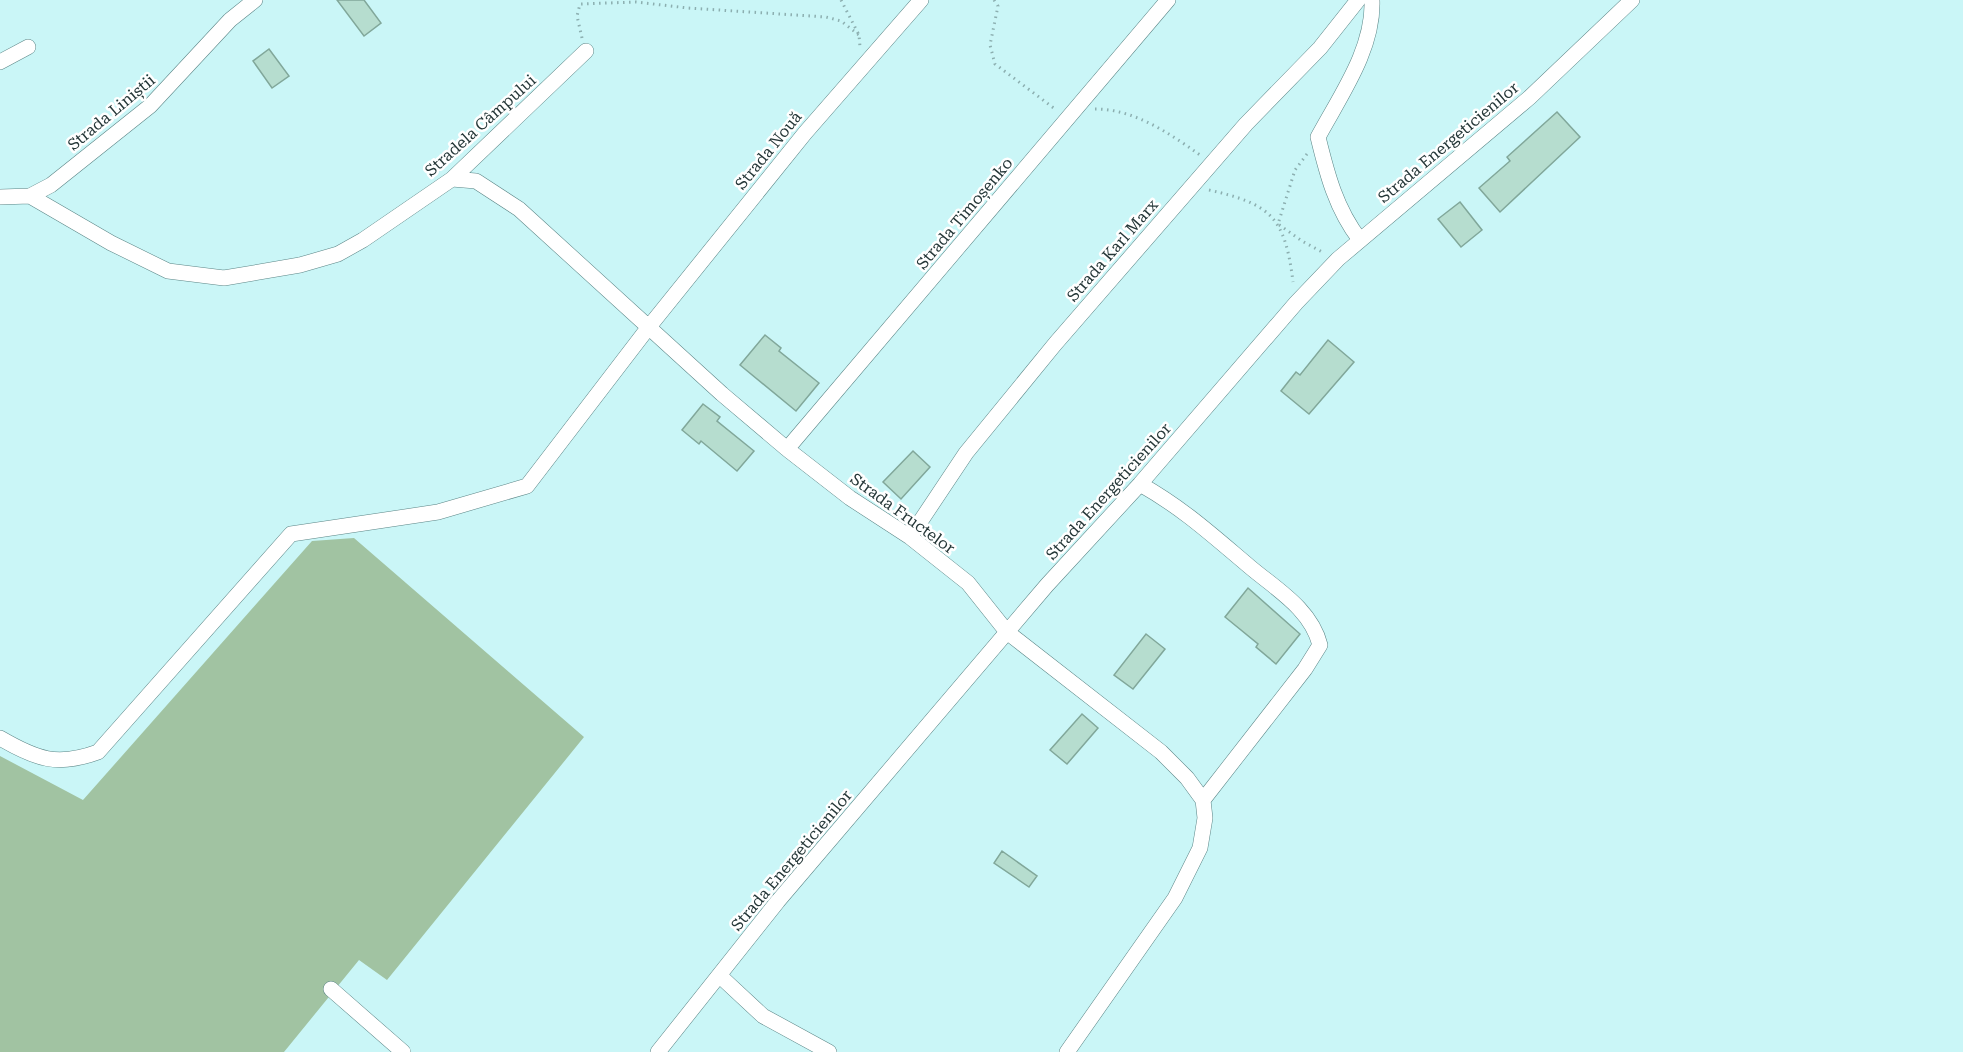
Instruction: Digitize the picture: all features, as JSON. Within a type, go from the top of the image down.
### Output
[{"type":"street","name":"Strada Liniștii","points":[[0,197],[30,196],[51,185],[150,106],[230,20],[255,0]]},
{"type":"street","name":"Strada Nouă","points":[[648,328],[804,133],[921,0]]},
{"type":"street","name":"Strada Timoșenko","points":[[787,449],[1168,0]]},
{"type":"street","name":"Strada Karl Marx","points":[[910,537],[966,453],[1055,344],[1246,123],[1320,48],[1358,0]]},
{"type":"street","points":[[1360,240],[1345,221],[1330,184],[1318,137],[1365,46],[1372,16],[1372,0]]},
{"type":"street","name":"Strada Energeticienilor","points":[[658,1052],[778,902],[1007,632],[1140,484],[1296,303],[1338,259],[1529,98],[1632,0]]},
{"type":"street","points":[[0,62],[28,47]]},
{"type":"street","name":"Stradela Câmpului","points":[[30,196],[111,243],[168,271],[224,278],[300,265],[338,254],[363,240],[452,179],[586,51]]},
{"type":"street","name":"Strada Fructelor","points":[[452,179],[476,181],[519,209],[648,328],[787,449],[850,498],[910,537],[968,583],[1007,632],[1161,752],[1187,778],[1203,800]]},
{"type":"street","points":[[0,738],[40,758],[64,762],[98,752],[291,534],[438,512],[527,486],[648,328]]},
{"type":"street","points":[[1066,1052],[1175,898],[1200,848],[1204,818],[1203,800],[1305,669],[1320,645],[1309,621],[1277,587],[1252,569],[1178,505],[1140,484]]},
{"type":"street","points":[[720,976],[763,1016],[829,1052]]},
{"type":"street","points":[[331,989],[403,1052]]},
{"type":"path","points":[[841,0],[859,35],[863,67]]},
{"type":"path","points":[[586,51],[577,16],[580,4],[637,1],[688,8],[826,16],[841,21],[859,35]]},
{"type":"path","points":[[1296,303],[1287,243],[1278,224],[1295,170],[1318,137]]},
{"type":"path","points":[[1183,195],[1207,189],[1240,197],[1263,208],[1278,224],[1316,249],[1338,259]]},
{"type":"green space","points":[[354,538],[584,737],[387,980],[359,960],[284,1052],[0,1052],[0,756],[83,800],[312,541]]},
{"type":"building","points":[[337,0],[364,0],[381,23],[364,36]]},
{"type":"building","points":[[269,49],[289,76],[272,88],[253,61]]},
{"type":"building","points":[[1557,112],[1580,137],[1500,212],[1479,188],[1510,161],[1507,157]]},
{"type":"building","points":[[1460,202],[1482,230],[1461,247],[1438,219]]},
{"type":"building","points":[[765,335],[781,348],[779,351],[819,383],[796,411],[740,365]]},
{"type":"building","points":[[1328,340],[1354,362],[1309,414],[1281,391],[1296,372],[1300,375]]},
{"type":"building","points":[[703,404],[720,417],[717,421],[754,451],[737,471],[701,441],[699,444],[682,430]]},
{"type":"building","points":[[913,451],[930,467],[901,499],[883,482]]},
{"type":"building","points":[[1248,588],[1300,634],[1276,664],[1256,647],[1258,644],[1225,617]]},
{"type":"building","points":[[1146,634],[1165,649],[1133,689],[1114,675]]},
{"type":"building","points":[[1082,714],[1098,728],[1067,764],[1050,750]]},
{"type":"building","points":[[1002,851],[1037,876],[1029,887],[994,863]]}]
